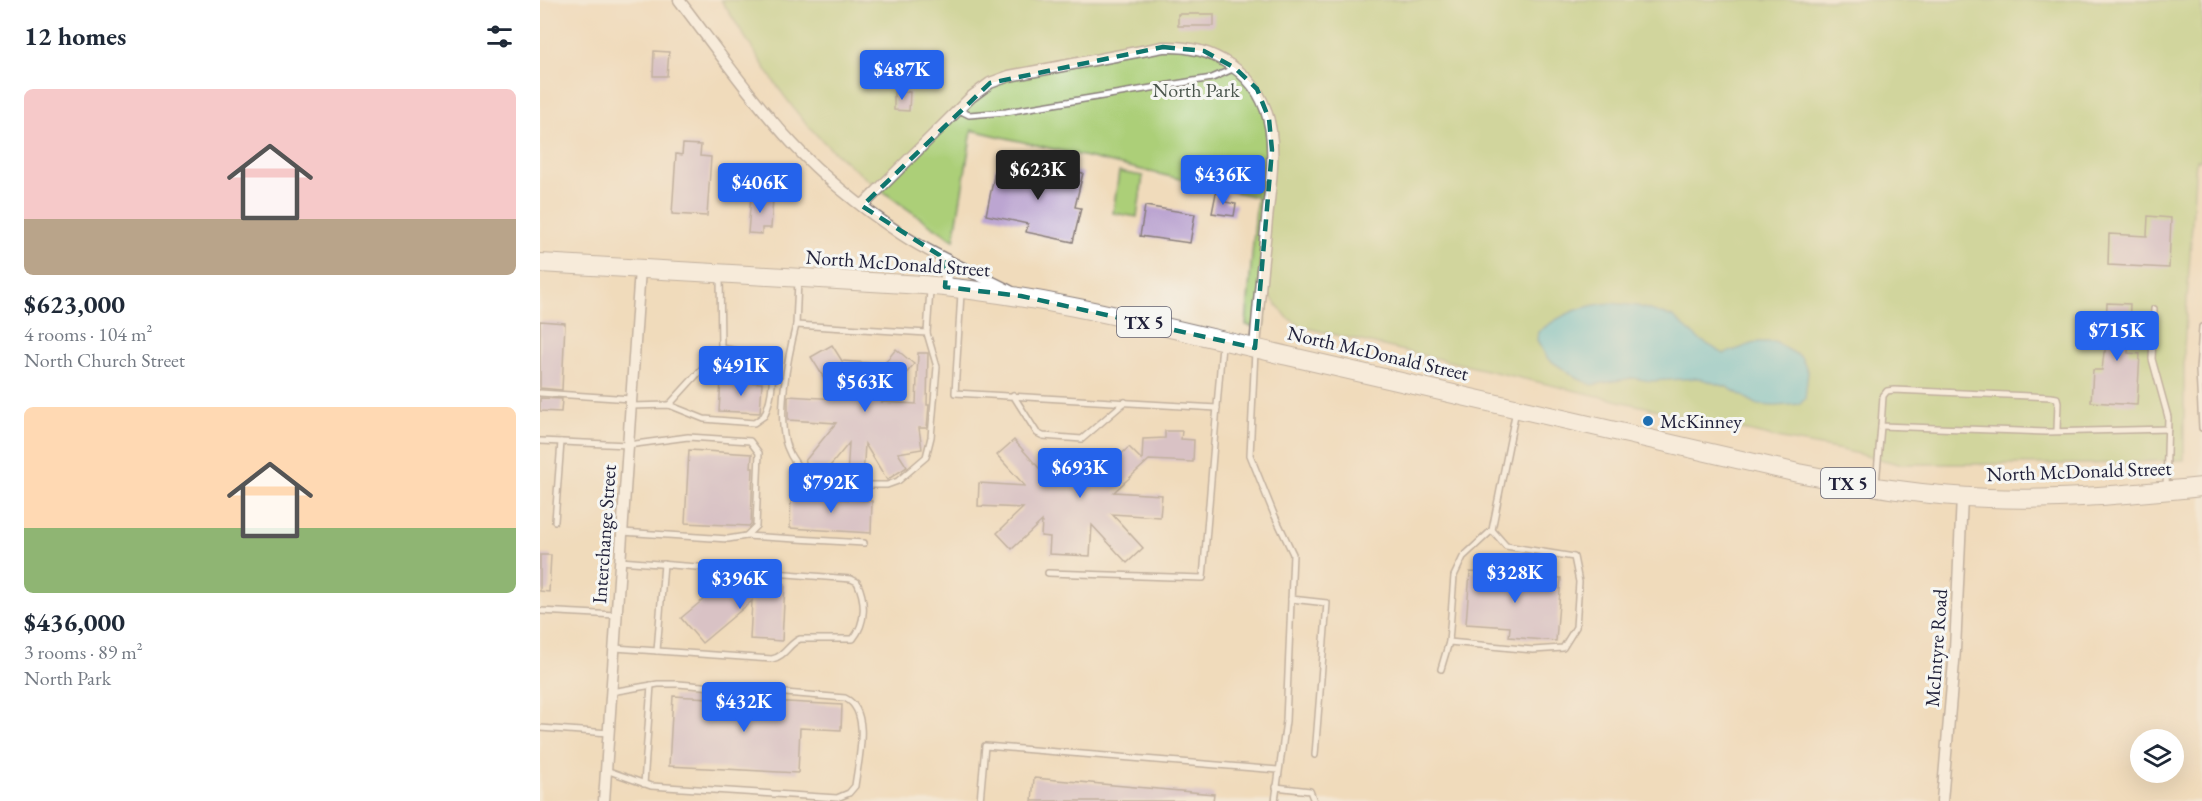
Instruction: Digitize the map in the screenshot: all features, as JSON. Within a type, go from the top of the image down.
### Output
[{"type":"main road","name":"North McDonald Street","points":[[540,263],[945,287],[1021,296],[1798,473],[1876,487],[1962,497],[2039,499],[2202,487]]},
{"type":"street","points":[[679,0],[788,139],[820,171],[862,206],[903,235],[947,260],[1021,296]]},
{"type":"street","points":[[862,206],[979,89],[1009,76],[1163,47],[1182,46],[1204,51],[1235,69],[1252,83],[1262,97],[1272,133],[1270,182],[1255,348]]},
{"type":"street","points":[[945,287],[947,260]]},
{"type":"street","name":"Interchange Street","points":[[604,801],[640,269]]},
{"type":"street","name":"McIntyre Road","points":[[1942,801],[1955,650],[1962,497]]},
{"type":"lane","points":[[958,110],[969,115],[1006,112],[1212,78],[1235,69]]},
{"type":"lane","points":[[669,405],[721,348],[720,274]]},
{"type":"lane","points":[[798,278],[796,325],[786,370],[783,414],[786,445],[796,464],[812,481],[850,484],[887,485],[913,470],[926,457],[931,437],[938,367],[927,333],[945,287]]},
{"type":"lane","points":[[945,287],[955,393],[1217,408]]},
{"type":"lane","points":[[2154,309],[2152,359],[2168,417],[2166,490]]},
{"type":"lane","points":[[796,325],[927,333]]},
{"type":"lane","points":[[2202,327],[2202,429]]},
{"type":"lane","points":[[1048,573],[1203,578],[1222,340]]},
{"type":"lane","points":[[540,393],[669,405],[704,419],[754,423],[762,419],[766,412],[771,389],[772,373],[768,358],[763,355],[721,348]]},
{"type":"lane","points":[[1255,348],[1250,455],[1293,554],[1286,721],[1275,801]]},
{"type":"lane","points":[[1876,487],[1883,396],[1887,391],[2057,398],[2057,430]]},
{"type":"lane","points":[[1013,395],[1037,433],[1043,436],[1082,439],[1125,402]]},
{"type":"lane","points":[[1441,669],[1449,642],[1454,576],[1462,557],[1492,530],[1517,408]]},
{"type":"lane","points":[[1881,426],[2046,432],[2168,429]]},
{"type":"lane","points":[[540,441],[628,445],[688,437],[750,441],[759,453],[756,526],[746,536]]},
{"type":"lane","points":[[555,521],[561,442]]},
{"type":"lane","points":[[1449,642],[1533,650],[1563,648],[1576,627],[1579,582],[1574,557],[1506,546],[1492,530]]},
{"type":"lane","points":[[622,532],[728,539],[746,536],[864,543]]},
{"type":"lane","points":[[614,648],[772,659],[780,657],[792,642],[800,639],[853,639],[860,631],[864,603],[857,582],[852,579],[620,561]]},
{"type":"lane","points":[[657,651],[664,564]]},
{"type":"lane","points":[[1291,599],[1327,603],[1315,755]]},
{"type":"lane","points":[[540,610],[616,615]]},
{"type":"lane","points":[[606,770],[651,786],[837,798],[855,786],[862,731],[857,708],[845,698],[678,684],[651,685],[611,692]]},
{"type":"lane","points":[[644,784],[651,685]]},
{"type":"lane","points":[[540,728],[609,733]]},
{"type":"lane","points":[[980,801],[985,746],[1278,770]]},
{"type":"lane","points":[[1276,788],[1310,791],[1314,801]]},
{"type":"highlighted area","points":[[1163,47],[1204,51],[1235,68],[1257,89],[1269,119],[1272,150],[1255,348],[1021,296],[945,287],[947,260],[862,206],[990,83]]},
{"type":"green space","name":"North Park","points":[[721,0],[2202,0],[2202,160],[2196,160],[2184,349],[2184,460],[2090,464],[1899,464],[1782,439],[1302,327],[1288,318],[1268,294],[1264,329],[1246,325],[1257,197],[972,130],[954,240],[874,184],[843,160],[813,131],[784,96]]},
{"type":"green space","points":[[1119,172],[1143,176],[1137,217],[1113,213]]},
{"type":"water","points":[[1612,303],[1637,306],[1673,317],[1700,340],[1724,354],[1758,342],[1775,342],[1801,357],[1808,372],[1805,399],[1800,404],[1758,405],[1727,387],[1698,378],[1651,381],[1632,378],[1592,385],[1548,359],[1537,340],[1538,332],[1555,320],[1573,312]]},
{"type":"building","points":[[1178,14],[1214,14],[1214,26],[1178,26]]},
{"type":"building","points":[[654,51],[669,52],[667,76],[653,76]]},
{"type":"building","points":[[894,92],[910,92],[909,111],[894,110]]},
{"type":"building","points":[[683,144],[701,145],[700,156],[711,157],[707,216],[672,214],[676,154],[682,155]]},
{"type":"building","points":[[1048,165],[1083,173],[1075,207],[1081,208],[1073,242],[1026,232],[1028,224],[986,215],[996,167],[1045,178]]},
{"type":"building","points":[[1216,193],[1227,194],[1225,202],[1236,204],[1234,216],[1212,213]]},
{"type":"building","points":[[751,196],[773,198],[771,228],[762,228],[762,234],[748,233]]},
{"type":"building","points":[[1145,206],[1195,214],[1190,243],[1140,236]]},
{"type":"building","points":[[2148,216],[2171,218],[2169,268],[2108,265],[2109,234],[2147,236]]},
{"type":"building","points":[[2107,303],[2130,304],[2128,353],[2140,354],[2137,405],[2091,402],[2093,370],[2102,370],[2105,352]]},
{"type":"building","points":[[540,321],[565,323],[562,390],[540,388]]},
{"type":"building","points":[[832,345],[842,361],[884,364],[896,349],[914,364],[882,402],[916,404],[918,353],[928,353],[927,428],[919,428],[922,449],[898,453],[907,467],[887,480],[865,444],[863,478],[847,477],[849,443],[822,476],[805,461],[836,423],[788,420],[788,396],[837,399],[811,357]]},
{"type":"building","points":[[721,381],[762,383],[760,413],[719,411]]},
{"type":"building","points":[[540,398],[562,399],[561,412],[540,411]]},
{"type":"building","points":[[1165,431],[1182,431],[1181,439],[1194,440],[1193,462],[1149,460],[1114,492],[1162,495],[1160,517],[1112,514],[1143,548],[1127,563],[1092,525],[1090,556],[1049,554],[1050,537],[1041,536],[1042,521],[1012,549],[997,533],[1023,508],[978,506],[979,483],[1025,486],[997,455],[1014,440],[1054,485],[1055,470],[1086,472],[1085,488],[1129,447],[1142,460],[1143,439],[1165,438]]},
{"type":"building","points":[[689,450],[752,454],[751,524],[749,526],[685,523]]},
{"type":"building","points":[[791,496],[872,501],[871,533],[790,528]]},
{"type":"building","points":[[540,555],[551,555],[549,592],[540,591]]},
{"type":"building","points":[[1520,571],[1535,572],[1534,576],[1561,578],[1556,641],[1509,637],[1510,627],[1466,624],[1470,572],[1520,575]]},
{"type":"building","points":[[727,580],[785,584],[782,641],[750,639],[752,601],[702,643],[681,618]]},
{"type":"building","points":[[673,696],[842,705],[841,730],[800,728],[798,773],[669,766]]},
{"type":"building","points":[[1034,778],[1214,794],[1213,801],[1032,801]]},
{"type":"place","name":"McKinney","points":[[1648,421]]}]
